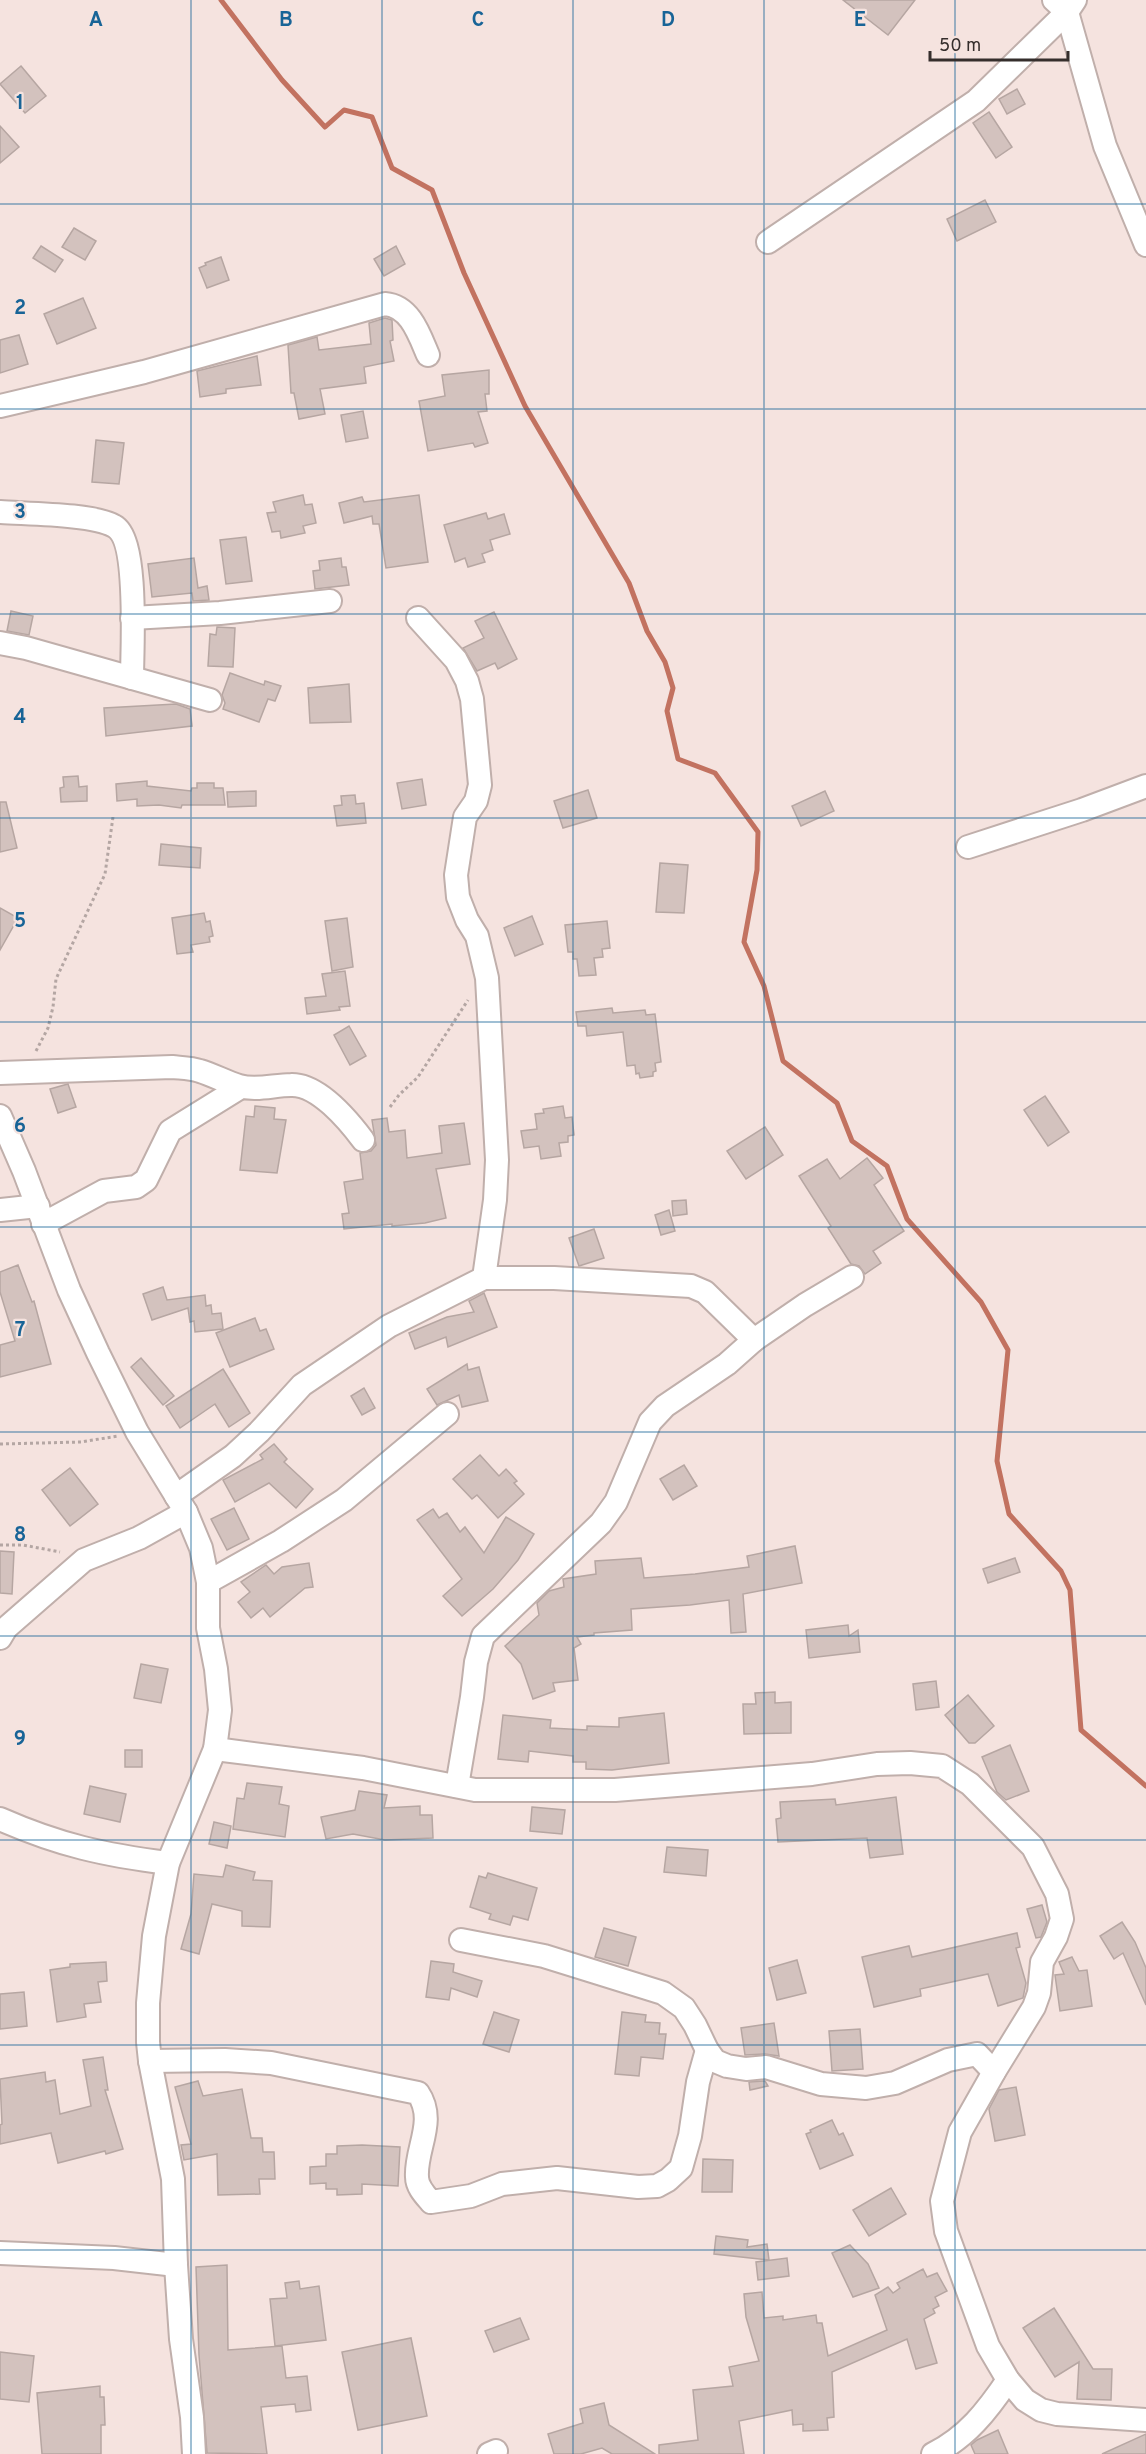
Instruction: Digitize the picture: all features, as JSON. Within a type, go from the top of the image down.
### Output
[{"type":"street","points":[[768,242],[976,101],[1065,4]]},
{"type":"street","points":[[1065,4],[1105,146],[1146,245]]},
{"type":"street","points":[[0,406],[144,372],[385,304],[396,305],[405,313],[418,331],[428,355]]},
{"type":"street","points":[[0,512],[100,520],[117,527],[126,543],[131,566],[132,678]]},
{"type":"street","points":[[132,618],[220,614],[330,601]]},
{"type":"street","points":[[417,618],[456,660],[467,681],[472,699],[480,785],[476,801],[465,817],[456,875],[458,897],[467,920],[477,936],[487,978],[497,1160],[495,1200],[484,1278]]},
{"type":"street","points":[[0,643],[26,648],[210,700]]},
{"type":"street","points":[[968,847],[1082,810],[1146,786]]},
{"type":"street","points":[[0,1072],[172,1067],[197,1070],[241,1087],[278,1087],[291,1084],[321,1097],[346,1118],[363,1140]]},
{"type":"street","points":[[0,1210],[40,1215],[104,1191],[136,1187],[146,1180],[170,1131],[241,1087]]},
{"type":"street","points":[[1,1122],[74,1301],[137,1432],[181,1504],[201,1548],[208,1581],[208,1628],[216,1670],[220,1710],[215,1749],[168,1863],[154,1936],[148,2003],[150,2061],[173,2180],[176,2265],[194,2454]]},
{"type":"street","points":[[457,1786],[476,1662],[483,1636],[601,1523],[616,1502],[650,1422],[665,1406],[727,1364],[754,1340],[805,1305],[852,1277]]},
{"type":"street","points":[[0,1638],[6,1628],[84,1560],[140,1538],[181,1504],[259,1432],[302,1385],[389,1326],[484,1278],[554,1278],[691,1286],[705,1292],[754,1340]]},
{"type":"street","points":[[208,1581],[281,1541],[344,1500],[447,1414]]},
{"type":"street","points":[[215,1749],[363,1768],[475,1790],[615,1790],[812,1774],[877,1764],[910,1763],[942,1766],[970,1784],[1033,1847],[1057,1894],[1062,1919],[1056,1937],[1042,1962],[1039,1993],[1034,2007],[960,2132],[942,2201],[946,2231],[988,2346],[1008,2380],[1025,2400],[1041,2410],[1057,2414],[1146,2420]]},
{"type":"street","points":[[0,1819],[50,1840],[80,1849],[168,1863]]},
{"type":"street","points":[[461,1940],[544,1956],[663,1993],[684,2008],[715,2061],[727,2066],[746,2069],[766,2067],[821,2084],[866,2088],[895,2083],[948,2060],[977,2054],[994,2072]]},
{"type":"street","points":[[150,2061],[225,2060],[271,2063],[418,2093],[424,2102],[426,2119],[416,2178],[422,2192],[431,2202],[471,2196],[501,2184],[557,2178],[638,2187],[657,2186],[669,2180],[681,2168],[690,2136],[698,2082],[707,2050]]},
{"type":"street","points":[[0,2253],[114,2258],[176,2265]]},
{"type":"street","points":[[933,2454],[960,2438],[976,2424],[1008,2380]]},
{"type":"path","points":[[23,1073],[48,1028],[56,979],[105,874],[113,817]]},
{"type":"path","points":[[390,1107],[418,1077],[449,1026],[487,978]]},
{"type":"path","points":[[0,1444],[81,1442],[137,1432]]},
{"type":"path","points":[[0,1545],[23,1545],[50,1549],[84,1560]]},
{"type":"building","points":[[843,0],[915,0],[888,35]]},
{"type":"building","points":[[21,66],[46,96],[25,113],[0,84]]},
{"type":"building","points":[[1017,89],[1025,104],[1007,114],[999,99]]},
{"type":"building","points":[[989,112],[1012,147],[996,158],[973,123]]},
{"type":"building","points":[[0,126],[19,147],[0,163]]},
{"type":"building","points":[[985,200],[996,222],[957,241],[947,219]]},
{"type":"building","points":[[74,228],[96,241],[85,260],[62,247]]},
{"type":"building","points":[[41,246],[63,260],[55,272],[33,258]]},
{"type":"building","points":[[396,246],[405,264],[384,276],[374,259]]},
{"type":"building","points":[[221,257],[229,280],[207,288],[199,268]]},
{"type":"building","points":[[83,298],[96,328],[57,344],[44,314]]},
{"type":"building","points":[[385,318],[392,320],[393,340],[390,341],[394,361],[364,367],[366,383],[320,389],[325,414],[299,419],[294,393],[291,393],[288,345],[317,337],[319,350],[371,344],[369,323]]},
{"type":"building","points":[[19,335],[28,364],[0,373],[0,340]]},
{"type":"building","points":[[257,356],[261,385],[226,389],[226,393],[200,397],[197,371]]},
{"type":"building","points":[[489,370],[489,394],[485,394],[487,411],[478,412],[488,443],[475,447],[473,443],[428,451],[419,401],[445,396],[442,375]]},
{"type":"building","points":[[363,411],[368,438],[346,442],[341,415]]},
{"type":"building","points":[[96,440],[124,443],[119,484],[92,482]]},
{"type":"building","points":[[303,495],[305,505],[312,504],[316,523],[303,526],[305,533],[281,538],[280,531],[272,532],[267,513],[276,512],[273,502]]},
{"type":"building","points":[[419,495],[428,562],[386,568],[379,524],[373,524],[372,516],[344,523],[339,503],[362,497],[364,502]]},
{"type":"building","points":[[486,513],[488,519],[504,514],[510,534],[490,540],[493,550],[482,554],[485,562],[468,567],[465,558],[455,562],[444,525]]},
{"type":"building","points":[[246,537],[252,581],[226,584],[220,540]]},
{"type":"building","points":[[194,558],[198,588],[207,586],[209,600],[193,601],[192,593],[152,597],[148,564]]},
{"type":"building","points":[[341,558],[342,567],[346,567],[349,585],[315,589],[313,571],[320,570],[319,561]]},
{"type":"building","points":[[11,611],[33,616],[29,635],[7,631]]},
{"type":"building","points":[[494,612],[517,659],[498,669],[495,663],[477,671],[463,648],[484,638],[475,621]]},
{"type":"building","points":[[217,627],[235,628],[233,667],[208,666],[210,634],[216,635]]},
{"type":"building","points":[[230,673],[264,685],[265,681],[281,686],[275,701],[268,699],[259,722],[223,709],[225,703],[222,695]]},
{"type":"building","points":[[349,684],[351,722],[310,723],[308,688]]},
{"type":"building","points":[[176,704],[190,709],[192,726],[106,736],[104,708]]},
{"type":"building","points":[[78,776],[79,787],[87,786],[87,801],[61,802],[60,788],[64,787],[63,777]]},
{"type":"building","points":[[422,779],[426,805],[402,809],[397,783]]},
{"type":"building","points":[[147,781],[147,786],[191,791],[192,788],[197,788],[197,783],[214,783],[214,788],[223,788],[225,805],[182,805],[181,808],[159,805],[137,806],[137,799],[117,801],[116,784]]},
{"type":"building","points":[[588,790],[597,818],[563,828],[554,801]]},
{"type":"building","points":[[256,791],[256,806],[228,807],[227,792]]},
{"type":"building","points":[[825,791],[834,811],[801,826],[792,806]]},
{"type":"building","points":[[355,795],[356,804],[364,803],[366,823],[337,826],[334,806],[342,805],[341,796]]},
{"type":"building","points":[[0,802],[6,802],[17,848],[0,852]]},
{"type":"building","points":[[161,844],[201,848],[200,868],[159,865]]},
{"type":"building","points":[[660,863],[688,865],[684,913],[656,912]]},
{"type":"building","points":[[0,908],[18,918],[0,950]]},
{"type":"building","points":[[204,913],[206,922],[210,921],[213,936],[209,937],[210,942],[191,945],[193,952],[177,954],[172,918]]},
{"type":"building","points":[[532,916],[543,944],[515,956],[504,928]]},
{"type":"building","points":[[347,918],[353,967],[332,971],[325,921]]},
{"type":"building","points":[[607,921],[610,948],[602,949],[603,957],[594,958],[596,975],[579,976],[577,959],[573,959],[573,952],[568,952],[565,925]]},
{"type":"building","points":[[345,971],[350,1006],[339,1007],[340,1010],[307,1014],[305,998],[326,996],[322,974]]},
{"type":"building","points":[[612,1008],[613,1013],[645,1010],[646,1015],[655,1014],[661,1062],[655,1063],[656,1071],[653,1072],[653,1076],[640,1078],[639,1073],[636,1074],[635,1065],[627,1066],[623,1032],[587,1036],[586,1026],[578,1026],[576,1012]]},
{"type":"building","points":[[349,1026],[366,1056],[350,1065],[334,1035]]},
{"type":"building","points":[[68,1084],[76,1107],[58,1113],[50,1089]]},
{"type":"building","points":[[1045,1096],[1069,1132],[1048,1146],[1024,1110]]},
{"type":"building","points":[[255,1106],[275,1108],[274,1119],[286,1120],[277,1173],[240,1170],[246,1116],[254,1117]]},
{"type":"building","points":[[563,1106],[565,1118],[572,1117],[574,1135],[568,1136],[568,1142],[559,1143],[561,1156],[541,1159],[539,1146],[524,1148],[521,1131],[537,1129],[535,1114],[544,1113],[543,1109]]},
{"type":"building","points":[[387,1118],[389,1132],[405,1130],[407,1158],[442,1153],[439,1126],[464,1123],[470,1164],[436,1169],[446,1218],[425,1223],[344,1229],[342,1214],[349,1213],[344,1182],[363,1179],[360,1153],[371,1151],[376,1145],[372,1120]]},
{"type":"building","points":[[765,1127],[783,1155],[746,1179],[727,1151]]},
{"type":"building","points":[[867,1158],[883,1178],[874,1185],[904,1231],[873,1251],[881,1263],[865,1274],[859,1266],[851,1264],[828,1228],[831,1226],[799,1176],[827,1159],[840,1179]]},
{"type":"building","points":[[686,1200],[687,1214],[673,1216],[672,1201]]},
{"type":"building","points":[[669,1210],[675,1231],[661,1235],[655,1215]]},
{"type":"building","points":[[594,1229],[604,1258],[579,1266],[569,1238]]},
{"type":"building","points":[[18,1265],[32,1302],[34,1301],[51,1364],[0,1377],[0,1345],[15,1341],[0,1292],[0,1272]]},
{"type":"building","points":[[163,1287],[167,1300],[205,1295],[206,1306],[211,1305],[212,1314],[221,1313],[223,1329],[195,1332],[194,1321],[190,1322],[188,1308],[152,1320],[143,1294]]},
{"type":"building","points":[[484,1293],[497,1327],[448,1347],[446,1337],[415,1349],[409,1333],[447,1317],[474,1312],[469,1301]]},
{"type":"building","points":[[255,1318],[260,1331],[266,1329],[274,1349],[230,1367],[216,1333]]},
{"type":"building","points":[[141,1358],[174,1396],[163,1405],[131,1367]]},
{"type":"building","points":[[467,1364],[468,1370],[479,1367],[488,1401],[462,1407],[459,1395],[437,1405],[427,1389]]},
{"type":"building","points":[[223,1369],[250,1413],[229,1427],[215,1404],[180,1428],[166,1406]]},
{"type":"building","points":[[364,1388],[375,1408],[362,1415],[351,1396]]},
{"type":"building","points":[[274,1444],[287,1459],[284,1462],[313,1489],[296,1508],[269,1483],[235,1502],[223,1480],[263,1459],[260,1455]]},
{"type":"building","points":[[480,1455],[499,1476],[506,1469],[517,1481],[514,1483],[524,1494],[498,1518],[477,1495],[472,1499],[453,1479]]},
{"type":"building","points":[[684,1465],[697,1486],[673,1500],[660,1479]]},
{"type":"building","points":[[70,1468],[98,1504],[70,1526],[42,1490]]},
{"type":"building","points":[[234,1508],[249,1539],[227,1550],[211,1519]]},
{"type":"building","points":[[433,1509],[439,1518],[447,1513],[460,1532],[465,1527],[484,1553],[506,1517],[534,1534],[518,1560],[493,1589],[462,1616],[443,1596],[462,1579],[417,1520]]},
{"type":"building","points":[[795,1546],[802,1583],[743,1594],[746,1632],[731,1633],[729,1600],[631,1609],[632,1630],[594,1633],[594,1635],[577,1637],[581,1644],[574,1648],[578,1680],[553,1683],[555,1691],[533,1699],[521,1664],[505,1646],[539,1615],[537,1603],[549,1591],[564,1587],[563,1579],[596,1574],[595,1561],[641,1558],[644,1578],[749,1567],[747,1556]]},
{"type":"building","points":[[0,1551],[14,1552],[12,1594],[0,1593]]},
{"type":"building","points":[[1015,1558],[1020,1572],[988,1583],[983,1569]]},
{"type":"building","points":[[309,1563],[313,1587],[305,1588],[270,1617],[263,1608],[251,1618],[238,1602],[250,1592],[241,1582],[266,1565],[274,1574],[282,1567]]},
{"type":"building","points":[[848,1625],[849,1636],[858,1630],[860,1652],[809,1658],[806,1630]]},
{"type":"building","points":[[141,1664],[168,1669],[161,1703],[134,1698]]},
{"type":"building","points":[[936,1681],[939,1707],[916,1710],[913,1684]]},
{"type":"building","points":[[775,1692],[775,1703],[791,1702],[791,1733],[744,1734],[743,1704],[756,1704],[755,1693]]},
{"type":"building","points":[[968,1695],[994,1726],[975,1743],[969,1743],[945,1715]]},
{"type":"building","points":[[664,1713],[669,1763],[612,1770],[586,1769],[586,1762],[573,1762],[573,1756],[529,1751],[528,1762],[498,1759],[503,1715],[551,1720],[550,1728],[587,1730],[587,1726],[619,1727],[619,1718]]},
{"type":"building","points":[[1010,1745],[1029,1791],[1006,1800],[997,1792],[982,1757]]},
{"type":"building","points":[[125,1750],[142,1750],[142,1767],[125,1767]]},
{"type":"building","points":[[247,1783],[282,1787],[279,1804],[289,1806],[285,1837],[233,1829],[237,1798],[244,1799]]},
{"type":"building","points":[[90,1786],[126,1794],[120,1822],[84,1814]]},
{"type":"building","points":[[359,1791],[387,1795],[384,1808],[420,1806],[420,1815],[432,1815],[433,1838],[385,1840],[353,1834],[326,1839],[321,1817],[355,1810]]},
{"type":"building","points":[[896,1797],[903,1854],[870,1858],[867,1838],[778,1842],[776,1819],[781,1818],[780,1802],[835,1799],[836,1805]]},
{"type":"building","points":[[532,1807],[565,1810],[562,1834],[530,1831]]},
{"type":"building","points":[[214,1822],[231,1826],[227,1848],[209,1844]]},
{"type":"building","points":[[667,1847],[708,1850],[706,1876],[664,1872]]},
{"type":"building","points":[[226,1865],[255,1872],[253,1880],[272,1881],[270,1927],[242,1926],[242,1911],[212,1904],[199,1954],[181,1949],[191,1914],[194,1874],[223,1877]]},
{"type":"building","points":[[488,1873],[537,1888],[528,1920],[513,1916],[510,1925],[489,1919],[491,1914],[470,1907],[479,1876],[486,1878]]},
{"type":"building","points":[[1042,1905],[1047,1922],[1041,1937],[1036,1938],[1027,1909]]},
{"type":"building","points":[[1122,1922],[1135,1942],[1146,1968],[1146,2005],[1123,1953],[1114,1959],[1100,1936]]},
{"type":"building","points":[[604,1928],[636,1937],[628,1966],[595,1957]]},
{"type":"building","points":[[1017,1933],[1020,1947],[1016,1948],[1026,1983],[1023,1998],[998,2006],[988,1974],[920,1989],[921,1996],[874,2007],[862,1957],[909,1946],[912,1957]]},
{"type":"building","points":[[1072,1957],[1079,1971],[1087,1970],[1092,2006],[1060,2011],[1055,1975],[1064,1974],[1059,1962]]},
{"type":"building","points":[[797,1960],[806,1993],[777,2000],[769,1968]]},
{"type":"building","points":[[431,1961],[454,1964],[453,1972],[482,1981],[477,1997],[451,1988],[449,2000],[426,1997]]},
{"type":"building","points":[[106,1962],[107,1981],[98,1982],[101,2002],[84,2004],[86,2017],[57,2022],[50,1970],[70,1967],[70,1964]]},
{"type":"building","points":[[24,1992],[27,2026],[0,2029],[0,1994]]},
{"type":"building","points":[[494,2012],[519,2020],[509,2052],[483,2044]]},
{"type":"building","points":[[622,2012],[646,2015],[645,2022],[660,2023],[659,2034],[666,2034],[663,2059],[641,2057],[639,2076],[615,2074]]},
{"type":"building","points":[[774,2023],[779,2056],[745,2055],[741,2028]]},
{"type":"building","points":[[860,2029],[863,2069],[832,2071],[829,2031]]},
{"type":"building","points":[[103,2057],[108,2090],[105,2090],[123,2149],[106,2154],[105,2151],[58,2163],[51,2133],[0,2144],[0,2125],[2,2124],[0,2079],[45,2072],[46,2082],[55,2080],[60,2114],[91,2106],[83,2060]]},
{"type":"building","points":[[198,2081],[203,2096],[242,2089],[251,2138],[262,2138],[263,2152],[274,2152],[275,2179],[259,2179],[260,2194],[218,2195],[217,2154],[184,2160],[181,2145],[191,2144],[175,2087]]},
{"type":"building","points":[[765,2081],[768,2086],[750,2090],[749,2082]]},
{"type":"building","points":[[1016,2087],[1025,2135],[995,2141],[989,2109],[999,2090]]},
{"type":"building","points":[[832,2120],[839,2135],[843,2133],[853,2155],[820,2169],[806,2134]]},
{"type":"building","points":[[337,2146],[400,2147],[398,2186],[362,2184],[362,2194],[337,2195],[337,2189],[326,2189],[326,2183],[310,2184],[310,2167],[326,2166],[326,2154],[337,2154]]},
{"type":"building","points":[[703,2159],[733,2160],[732,2192],[702,2192]]},
{"type":"building","points":[[891,2188],[906,2214],[869,2236],[853,2210]]},
{"type":"building","points":[[716,2236],[748,2240],[747,2247],[767,2244],[769,2260],[714,2254]]},
{"type":"building","points":[[850,2245],[868,2264],[879,2288],[853,2297],[832,2253]]},
{"type":"building","points":[[787,2258],[789,2276],[758,2280],[756,2262]]},
{"type":"building","points":[[227,2265],[228,2350],[282,2346],[286,2378],[307,2376],[311,2410],[296,2412],[295,2404],[261,2407],[267,2454],[207,2453],[199,2355],[196,2267]]},
{"type":"building","points":[[923,2269],[927,2277],[937,2273],[947,2291],[935,2297],[939,2306],[933,2309],[935,2313],[924,2319],[937,2363],[916,2369],[907,2339],[832,2372],[834,2417],[827,2418],[828,2430],[803,2431],[803,2424],[793,2425],[792,2410],[739,2421],[744,2454],[659,2454],[659,2445],[698,2440],[693,2390],[733,2386],[729,2367],[759,2361],[746,2317],[744,2294],[762,2292],[764,2318],[783,2316],[783,2320],[816,2315],[817,2323],[822,2323],[828,2356],[887,2330],[875,2295],[888,2287],[893,2293],[900,2288],[897,2283]]},
{"type":"building","points":[[299,2281],[300,2289],[319,2286],[326,2340],[275,2346],[270,2299],[287,2298],[285,2283]]},
{"type":"building","points":[[1054,2308],[1093,2369],[1112,2369],[1111,2400],[1077,2399],[1079,2362],[1055,2377],[1023,2328]]},
{"type":"building","points":[[520,2318],[529,2339],[494,2352],[485,2331]]},
{"type":"building","points":[[411,2338],[427,2416],[358,2430],[342,2352]]},
{"type":"building","points":[[0,2352],[34,2356],[29,2402],[0,2399]]},
{"type":"building","points":[[100,2386],[100,2397],[104,2397],[105,2425],[101,2425],[101,2454],[42,2454],[37,2393]]},
{"type":"building","points":[[604,2403],[609,2425],[655,2454],[612,2454],[602,2448],[581,2454],[554,2454],[548,2434],[583,2423],[580,2409]]},
{"type":"building","points":[[998,2430],[1008,2454],[975,2454],[971,2445]]},
{"type":"building","points":[[1146,2434],[1146,2454],[1102,2454]]},
{"type":"waterway","points":[[221,0],[282,80],[325,127],[344,110],[372,117],[392,168],[432,190],[464,273],[525,406],[629,583],[647,631],[665,662],[673,688],[667,711],[678,759],[715,773],[758,832],[757,870],[744,942],[764,986],[783,1061],[837,1103],[852,1141],[887,1166],[907,1219],[981,1302],[1008,1350],[997,1461],[1009,1514],[1061,1571],[1070,1590],[1081,1730],[1146,1786]]}]
